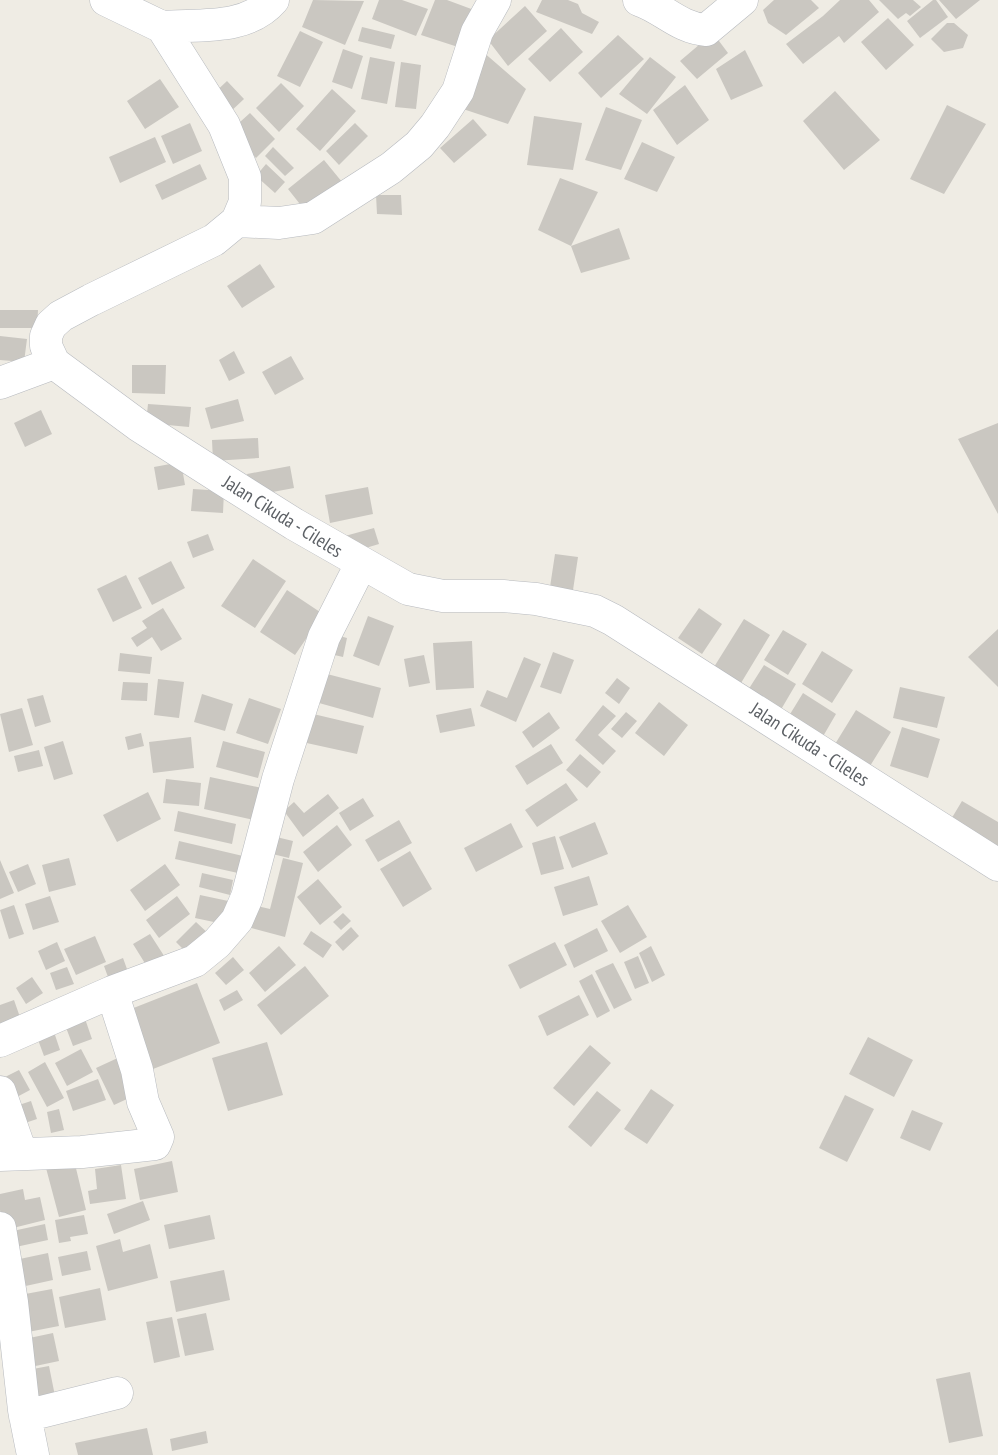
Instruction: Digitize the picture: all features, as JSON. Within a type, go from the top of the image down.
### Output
[{"type":"street","points":[[106,0],[162,27],[242,21],[273,0]]},
{"type":"street","points":[[237,221],[279,223],[313,218],[391,168],[419,145],[458,91],[477,32],[495,0]]},
{"type":"street","points":[[639,0],[693,29],[706,30],[742,0]]},
{"type":"street","points":[[0,383],[54,363],[46,346],[46,335],[51,325],[61,316],[214,240],[237,221],[245,202],[242,167],[224,125],[162,27]]},
{"type":"street","name":"Jalan Cikuda - Cileles","points":[[54,363],[138,425],[294,524],[408,589],[429,594],[536,599],[595,611],[613,620],[998,865]]},
{"type":"street","points":[[0,1041],[112,992],[195,961],[217,943],[237,920],[247,897],[278,779],[324,637],[361,564]]},
{"type":"street","points":[[0,1092],[10,1154],[82,1153],[155,1144],[158,1137],[143,1102],[137,1070],[112,992]]},
{"type":"street","points":[[0,1228],[25,1416],[33,1455]]},
{"type":"street","points":[[25,1416],[117,1393]]},
{"type":"building","points":[[313,0],[364,1],[345,45],[302,27]]},
{"type":"building","points":[[379,0],[402,0],[428,9],[416,36],[372,19]]},
{"type":"building","points":[[435,0],[447,0],[474,10],[458,47],[421,35]]},
{"type":"building","points":[[542,0],[568,0],[578,4],[582,13],[599,22],[592,34],[536,12]]},
{"type":"building","points":[[774,0],[811,0],[819,8],[786,35],[768,23],[763,10]]},
{"type":"building","points":[[840,0],[869,0],[879,12],[844,43],[839,36],[803,64],[786,44]]},
{"type":"building","points":[[879,0],[913,0],[921,7],[910,16],[906,13],[898,19]]},
{"type":"building","points":[[936,0],[948,17],[920,38],[907,21]]},
{"type":"building","points":[[939,0],[980,0],[956,19]]},
{"type":"building","points":[[525,6],[547,31],[508,66],[488,40]]},
{"type":"building","points":[[888,18],[914,45],[886,70],[861,42]]},
{"type":"building","points":[[947,23],[954,23],[968,35],[963,48],[944,52],[931,39]]},
{"type":"building","points":[[362,27],[395,35],[391,49],[358,41]]},
{"type":"building","points":[[561,28],[583,52],[550,82],[528,59]]},
{"type":"building","points":[[300,31],[323,42],[300,87],[277,76]]},
{"type":"building","points":[[713,33],[728,53],[697,79],[680,61]]},
{"type":"building","points":[[618,35],[644,59],[601,98],[578,73]]},
{"type":"building","points":[[343,49],[363,56],[352,89],[332,82]]},
{"type":"building","points":[[745,50],[763,86],[731,100],[716,69]]},
{"type":"building","points":[[482,51],[526,89],[508,124],[460,108]]},
{"type":"building","points":[[370,57],[395,62],[387,104],[361,99]]},
{"type":"building","points":[[650,57],[676,77],[647,114],[619,94]]},
{"type":"building","points":[[401,62],[421,65],[416,109],[395,107]]},
{"type":"building","points":[[160,79],[179,107],[145,129],[127,101]]},
{"type":"building","points":[[227,81],[244,99],[228,114],[210,97]]},
{"type":"building","points":[[281,83],[304,106],[279,132],[256,108]]},
{"type":"building","points":[[685,85],[709,120],[677,145],[653,110]]},
{"type":"building","points":[[332,89],[356,111],[320,151],[296,129]]},
{"type":"building","points":[[835,91],[880,140],[844,170],[803,121]]},
{"type":"building","points":[[947,105],[986,124],[944,194],[910,179]]},
{"type":"building","points":[[606,107],[642,120],[621,170],[585,160]]},
{"type":"building","points":[[250,113],[275,139],[256,158],[230,131]]},
{"type":"building","points":[[534,116],[582,123],[573,170],[527,165]]},
{"type":"building","points":[[473,119],[487,135],[454,163],[440,148]]},
{"type":"building","points":[[190,123],[202,151],[173,164],[161,136]]},
{"type":"building","points":[[355,123],[368,136],[339,165],[326,151]]},
{"type":"building","points":[[155,137],[166,162],[120,183],[109,157]]},
{"type":"building","points":[[642,142],[675,157],[657,192],[624,179]]},
{"type":"building","points":[[273,147],[294,168],[285,176],[265,156]]},
{"type":"building","points":[[324,160],[347,188],[311,218],[288,189]]},
{"type":"building","points":[[200,164],[207,179],[162,200],[155,185]]},
{"type":"building","points":[[266,164],[285,182],[275,193],[256,176]]},
{"type":"building","points":[[560,178],[598,192],[571,246],[538,230]]},
{"type":"building","points":[[376,195],[401,195],[402,215],[377,214]]},
{"type":"building","points":[[619,228],[630,259],[581,273],[571,246]]},
{"type":"building","points":[[260,264],[275,287],[242,308],[227,286]]},
{"type":"building","points":[[0,310],[38,310],[37,328],[0,328]]},
{"type":"building","points":[[0,336],[27,339],[24,362],[0,360]]},
{"type":"building","points":[[234,351],[245,373],[229,381],[219,360]]},
{"type":"building","points":[[291,356],[304,379],[275,395],[262,372]]},
{"type":"building","points":[[132,365],[166,365],[165,394],[132,393]]},
{"type":"building","points":[[238,399],[244,421],[211,429],[205,408]]},
{"type":"building","points":[[148,404],[191,407],[189,427],[146,423]]},
{"type":"building","points":[[41,410],[52,434],[25,447],[14,423]]},
{"type":"building","points":[[998,423],[998,514],[958,439]]},
{"type":"building","points":[[258,438],[259,458],[213,461],[212,440]]},
{"type":"building","points":[[181,462],[185,485],[158,490],[154,467]]},
{"type":"building","points":[[290,466],[294,488],[251,496],[247,474]]},
{"type":"building","points":[[368,487],[373,514],[330,523],[325,495]]},
{"type":"building","points":[[193,489],[224,491],[223,513],[191,511]]},
{"type":"building","points":[[374,528],[379,544],[349,553],[345,536]]},
{"type":"building","points":[[208,534],[214,550],[193,558],[187,542]]},
{"type":"building","points":[[555,554],[578,557],[573,590],[550,587]]},
{"type":"building","points":[[253,559],[286,581],[255,628],[221,606]]},
{"type":"building","points":[[171,561],[185,588],[152,605],[138,578]]},
{"type":"building","points":[[126,575],[142,608],[113,622],[97,589]]},
{"type":"building","points":[[287,590],[323,614],[295,655],[260,632]]},
{"type":"building","points":[[163,608],[182,639],[161,651],[152,637],[137,647],[131,638],[147,628],[142,621]]},
{"type":"building","points":[[699,608],[722,624],[702,654],[678,638]]},
{"type":"building","points":[[368,616],[394,626],[379,666],[353,656]]},
{"type":"building","points":[[744,619],[770,635],[741,683],[714,667]]},
{"type":"building","points":[[998,629],[998,687],[968,657]]},
{"type":"building","points":[[783,630],[807,644],[788,675],[764,660]]},
{"type":"building","points":[[332,634],[347,638],[343,657],[326,653]]},
{"type":"building","points":[[472,641],[474,688],[436,690],[433,643]]},
{"type":"building","points":[[822,651],[853,670],[832,703],[802,684]]},
{"type":"building","points":[[553,652],[574,660],[561,694],[540,687]]},
{"type":"building","points":[[120,653],[152,657],[150,674],[118,671]]},
{"type":"building","points":[[424,655],[430,683],[409,687],[404,659]]},
{"type":"building","points":[[524,657],[541,664],[516,722],[480,706],[487,690],[507,698]]},
{"type":"building","points":[[764,665],[796,684],[776,718],[743,698]]},
{"type":"building","points":[[327,674],[381,688],[373,718],[319,703]]},
{"type":"building","points":[[617,678],[630,688],[619,704],[605,693]]},
{"type":"building","points":[[158,679],[184,682],[179,718],[154,715]]},
{"type":"building","points":[[123,682],[148,683],[147,701],[121,700]]},
{"type":"building","points":[[900,687],[945,697],[937,728],[893,718]]},
{"type":"building","points":[[803,693],[836,714],[818,745],[784,724]]},
{"type":"building","points":[[202,694],[233,704],[225,731],[194,722]]},
{"type":"building","points":[[43,695],[51,722],[35,727],[27,699]]},
{"type":"building","points":[[249,698],[281,709],[268,744],[236,733]]},
{"type":"building","points":[[659,702],[688,725],[664,756],[635,733]]},
{"type":"building","points":[[603,705],[616,716],[598,735],[616,751],[603,765],[575,740]]},
{"type":"building","points":[[22,708],[33,745],[9,752],[0,714]]},
{"type":"building","points":[[471,708],[475,726],[440,733],[436,715]]},
{"type":"building","points":[[856,710],[891,732],[867,771],[832,749]]},
{"type":"building","points":[[549,712],[560,728],[533,748],[522,732]]},
{"type":"building","points":[[626,712],[637,721],[622,738],[611,729]]},
{"type":"building","points":[[309,713],[364,726],[357,754],[302,742]]},
{"type":"building","points":[[902,727],[940,739],[928,778],[890,766]]},
{"type":"building","points":[[141,733],[144,746],[128,750],[125,737]]},
{"type":"building","points":[[191,737],[194,768],[153,773],[149,742]]},
{"type":"building","points":[[63,741],[73,774],[54,780],[44,747]]},
{"type":"building","points":[[223,741],[265,752],[258,778],[216,767]]},
{"type":"building","points":[[551,744],[563,763],[527,785],[515,766]]},
{"type":"building","points":[[39,750],[43,766],[18,772],[14,756]]},
{"type":"building","points":[[580,754],[601,772],[587,788],[566,770]]},
{"type":"building","points":[[210,777],[262,788],[254,820],[204,809]]},
{"type":"building","points":[[166,779],[201,783],[199,806],[163,803]]},
{"type":"building","points":[[566,783],[578,800],[537,827],[525,810]]},
{"type":"building","points":[[148,792],[161,819],[117,842],[103,815]]},
{"type":"building","points":[[328,794],[339,808],[303,837],[284,811],[294,802],[304,813]]},
{"type":"building","points":[[363,798],[374,816],[350,831],[339,813]]},
{"type":"building","points":[[962,801],[998,822],[998,855],[947,826]]},
{"type":"building","points":[[178,811],[236,824],[232,844],[174,831]]},
{"type":"building","points":[[399,820],[412,843],[378,862],[365,840]]},
{"type":"building","points":[[595,822],[608,854],[572,868],[559,837]]},
{"type":"building","points":[[511,823],[523,847],[476,872],[464,848]]},
{"type":"building","points":[[337,825],[352,845],[318,872],[303,852]]},
{"type":"building","points":[[268,835],[293,841],[289,858],[264,852]]},
{"type":"building","points":[[555,836],[564,869],[541,875],[532,843]]},
{"type":"building","points":[[179,841],[243,856],[238,873],[175,859]]},
{"type":"building","points":[[410,851],[432,889],[403,907],[380,869]]},
{"type":"building","points":[[69,858],[76,885],[49,892],[42,865]]},
{"type":"building","points":[[283,858],[303,863],[285,937],[244,926],[249,904],[270,909]]},
{"type":"building","points":[[0,860],[14,893],[0,899]]},
{"type":"building","points":[[28,864],[36,884],[18,892],[9,872]]},
{"type":"building","points":[[165,864],[180,885],[145,911],[130,890]]},
{"type":"building","points":[[202,873],[233,880],[230,895],[199,887]]},
{"type":"building","points":[[589,876],[598,905],[563,916],[554,887]]},
{"type":"building","points":[[318,879],[342,907],[320,925],[297,897]]},
{"type":"building","points":[[200,895],[233,902],[228,925],[195,918]]},
{"type":"building","points":[[50,896],[59,922],[33,930],[25,904]]},
{"type":"building","points":[[177,896],[190,914],[159,938],[146,920]]},
{"type":"building","points":[[14,905],[24,934],[9,939],[0,910]]},
{"type":"building","points":[[628,905],[647,937],[620,953],[601,921]]},
{"type":"building","points":[[343,913],[351,921],[341,930],[333,922]]},
{"type":"building","points":[[196,922],[211,936],[191,957],[176,942]]},
{"type":"building","points":[[351,927],[359,936],[343,951],[335,942]]},
{"type":"building","points":[[597,928],[608,951],[574,968],[564,945]]},
{"type":"building","points":[[311,931],[332,945],[323,958],[303,944]]},
{"type":"building","points":[[150,934],[168,962],[151,973],[133,944]]},
{"type":"building","points":[[95,936],[106,962],[76,975],[64,949]]},
{"type":"building","points":[[57,942],[65,961],[46,970],[38,951]]},
{"type":"building","points":[[555,942],[567,965],[520,989],[508,965]]},
{"type":"building","points":[[279,946],[296,965],[265,992],[249,973]]},
{"type":"building","points":[[651,946],[665,975],[652,982],[639,953]]},
{"type":"building","points":[[638,956],[649,983],[635,989],[624,962]]},
{"type":"building","points":[[233,957],[244,970],[226,985],[215,973]]},
{"type":"building","points":[[123,958],[131,980],[112,988],[104,966]]},
{"type":"building","points":[[613,963],[632,1000],[614,1009],[595,971]]},
{"type":"building","points":[[305,966],[329,996],[281,1035],[257,1005]]},
{"type":"building","points":[[67,967],[74,984],[56,990],[50,973]]},
{"type":"building","points":[[592,974],[610,1011],[597,1018],[579,981]]},
{"type":"building","points":[[32,977],[43,993],[26,1004],[16,988]]},
{"type":"building","points":[[197,983],[220,1043],[153,1069],[131,1009]]},
{"type":"building","points":[[237,990],[243,1000],[224,1011],[219,1000]]},
{"type":"building","points":[[579,995],[589,1015],[547,1036],[538,1016]]},
{"type":"building","points":[[14,1000],[21,1020],[0,1028],[0,1005]]},
{"type":"building","points":[[82,1010],[92,1039],[73,1046],[62,1017]]},
{"type":"building","points":[[51,1023],[60,1050],[44,1056],[34,1029]]},
{"type":"building","points":[[868,1037],[913,1060],[894,1097],[849,1074]]},
{"type":"building","points":[[267,1042],[283,1095],[228,1111],[212,1058]]},
{"type":"building","points":[[590,1045],[611,1063],[574,1106],[553,1088]]},
{"type":"building","points":[[81,1049],[93,1072],[67,1086],[55,1063]]},
{"type":"building","points":[[122,1056],[140,1093],[114,1105],[96,1068]]},
{"type":"building","points":[[45,1062],[64,1098],[47,1107],[28,1072]]},
{"type":"building","points":[[19,1070],[30,1090],[15,1098],[5,1077]]},
{"type":"building","points":[[98,1079],[106,1100],[73,1111],[66,1091]]},
{"type":"building","points":[[651,1089],[674,1105],[647,1144],[624,1129]]},
{"type":"building","points":[[597,1091],[621,1110],[591,1147],[568,1127]]},
{"type":"building","points":[[845,1095],[874,1109],[847,1162],[819,1148]]},
{"type":"building","points":[[31,1101],[37,1119],[16,1126],[10,1108]]},
{"type":"building","points":[[59,1109],[64,1130],[51,1133],[47,1112]]},
{"type":"building","points":[[912,1110],[943,1123],[930,1151],[900,1138]]},
{"type":"building","points":[[74,1160],[86,1210],[59,1217],[46,1168]]},
{"type":"building","points":[[172,1161],[178,1192],[140,1200],[134,1169]]},
{"type":"building","points":[[121,1165],[126,1199],[90,1204],[88,1191],[97,1189],[95,1169]]},
{"type":"building","points":[[23,1189],[25,1200],[40,1197],[45,1220],[5,1230],[0,1210],[0,1194]]},
{"type":"building","points":[[143,1201],[150,1220],[114,1234],[107,1214]]},
{"type":"building","points":[[84,1215],[88,1234],[70,1237],[71,1241],[59,1243],[55,1220]]},
{"type":"building","points":[[210,1215],[215,1239],[169,1249],[164,1225]]},
{"type":"building","points":[[45,1224],[48,1240],[11,1248],[8,1232]]},
{"type":"building","points":[[120,1239],[123,1252],[150,1244],[158,1278],[108,1291],[96,1246]]},
{"type":"building","points":[[87,1251],[91,1270],[62,1276],[58,1257]]},
{"type":"building","points":[[48,1253],[53,1280],[21,1287],[15,1260]]},
{"type":"building","points":[[224,1270],[230,1300],[176,1312],[170,1281]]},
{"type":"building","points":[[100,1288],[106,1320],[65,1328],[59,1297]]},
{"type":"building","points":[[52,1289],[59,1326],[28,1332],[20,1295]]},
{"type":"building","points":[[206,1313],[214,1350],[185,1356],[177,1319]]},
{"type":"building","points":[[172,1317],[180,1357],[154,1363],[146,1322]]},
{"type":"building","points":[[53,1333],[59,1361],[26,1368],[20,1340]]},
{"type":"building","points":[[49,1366],[57,1406],[29,1411],[22,1371]]},
{"type":"building","points":[[970,1372],[983,1436],[949,1443],[936,1379]]},
{"type":"building","points":[[147,1428],[153,1455],[78,1455],[75,1443]]},
{"type":"building","points":[[206,1431],[208,1443],[172,1451],[170,1439]]}]
